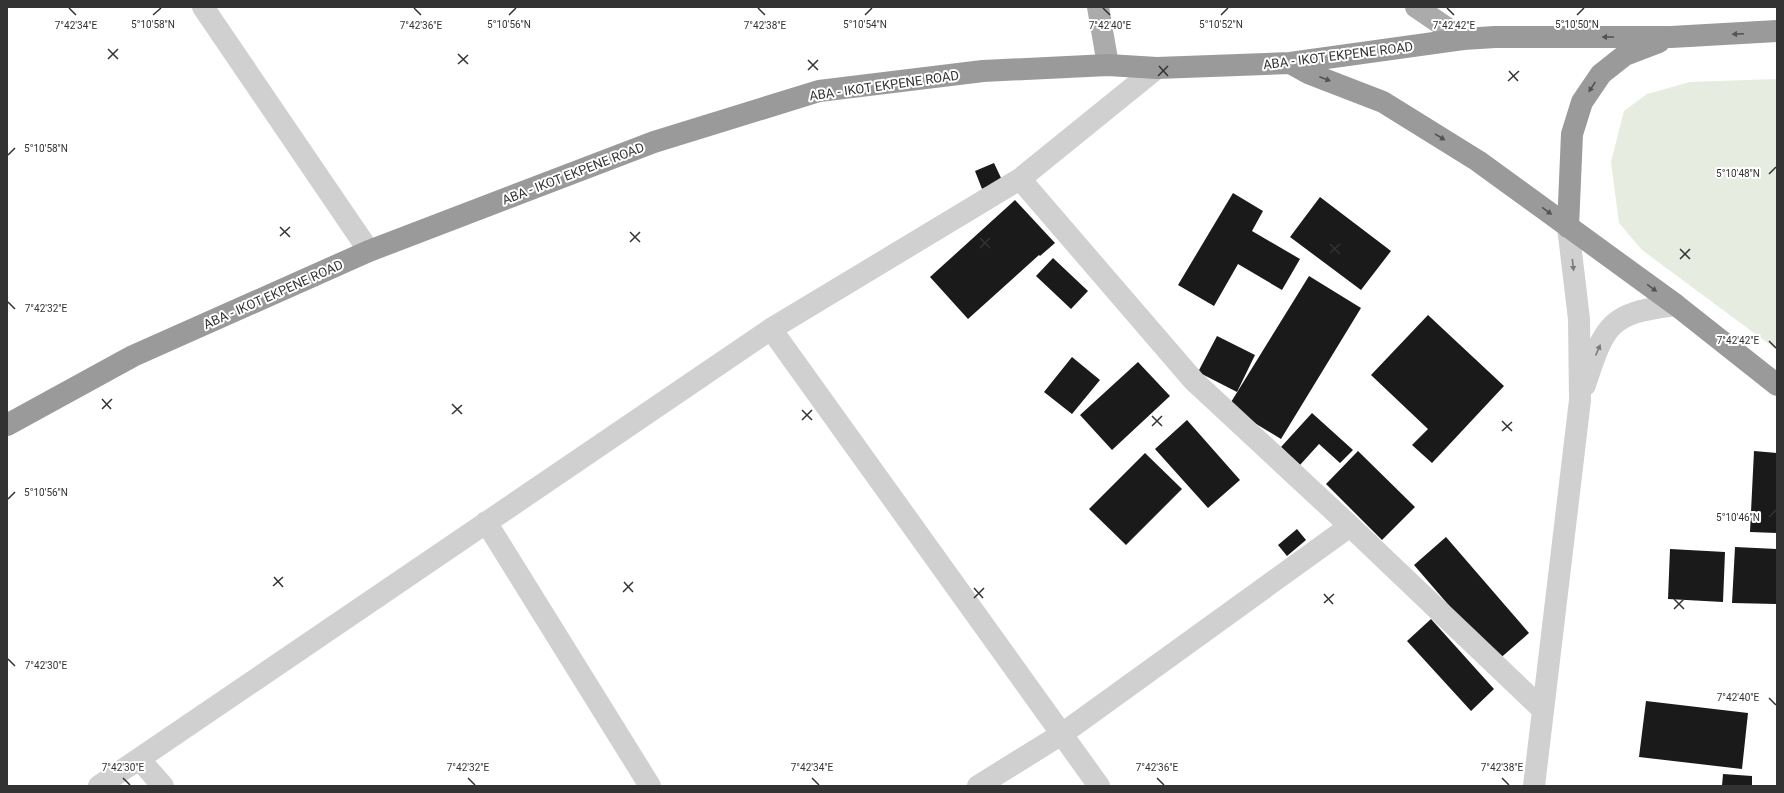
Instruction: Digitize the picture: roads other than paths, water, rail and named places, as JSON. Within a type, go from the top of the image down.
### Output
[{"type":"highway","name":"ABA - IKOT EKPENE ROAD","points":[[7,425],[134,356],[369,251],[654,142],[819,91],[983,71],[1108,65],[1157,68],[1290,63],[1463,39],[1495,37],[1671,37],[1777,31]]},
{"type":"highway","points":[[1568,227],[1572,134],[1582,102],[1601,74],[1625,55],[1671,37]]},
{"type":"highway","points":[[1290,63],[1308,73],[1384,102],[1478,161],[1676,305],[1777,385]]},
{"type":"main road","points":[[1098,7],[1108,65]]},
{"type":"main road","points":[[1416,7],[1463,39]]},
{"type":"street","points":[[203,7],[369,251]]},
{"type":"street","points":[[98,786],[771,329],[1020,179],[1157,68]]},
{"type":"street","points":[[1020,179],[1194,381],[1350,526],[1543,710]]},
{"type":"street","points":[[1534,786],[1580,400],[1579,319],[1568,227]]},
{"type":"street","points":[[1580,400],[1593,361],[1605,334],[1614,323],[1624,316],[1644,310],[1676,305]]},
{"type":"street","points":[[771,329],[1099,786]]},
{"type":"street","points":[[486,522],[650,786]]},
{"type":"street","points":[[978,786],[1062,734],[1350,526]]},
{"type":"street","points":[[138,759],[163,786]]}]
